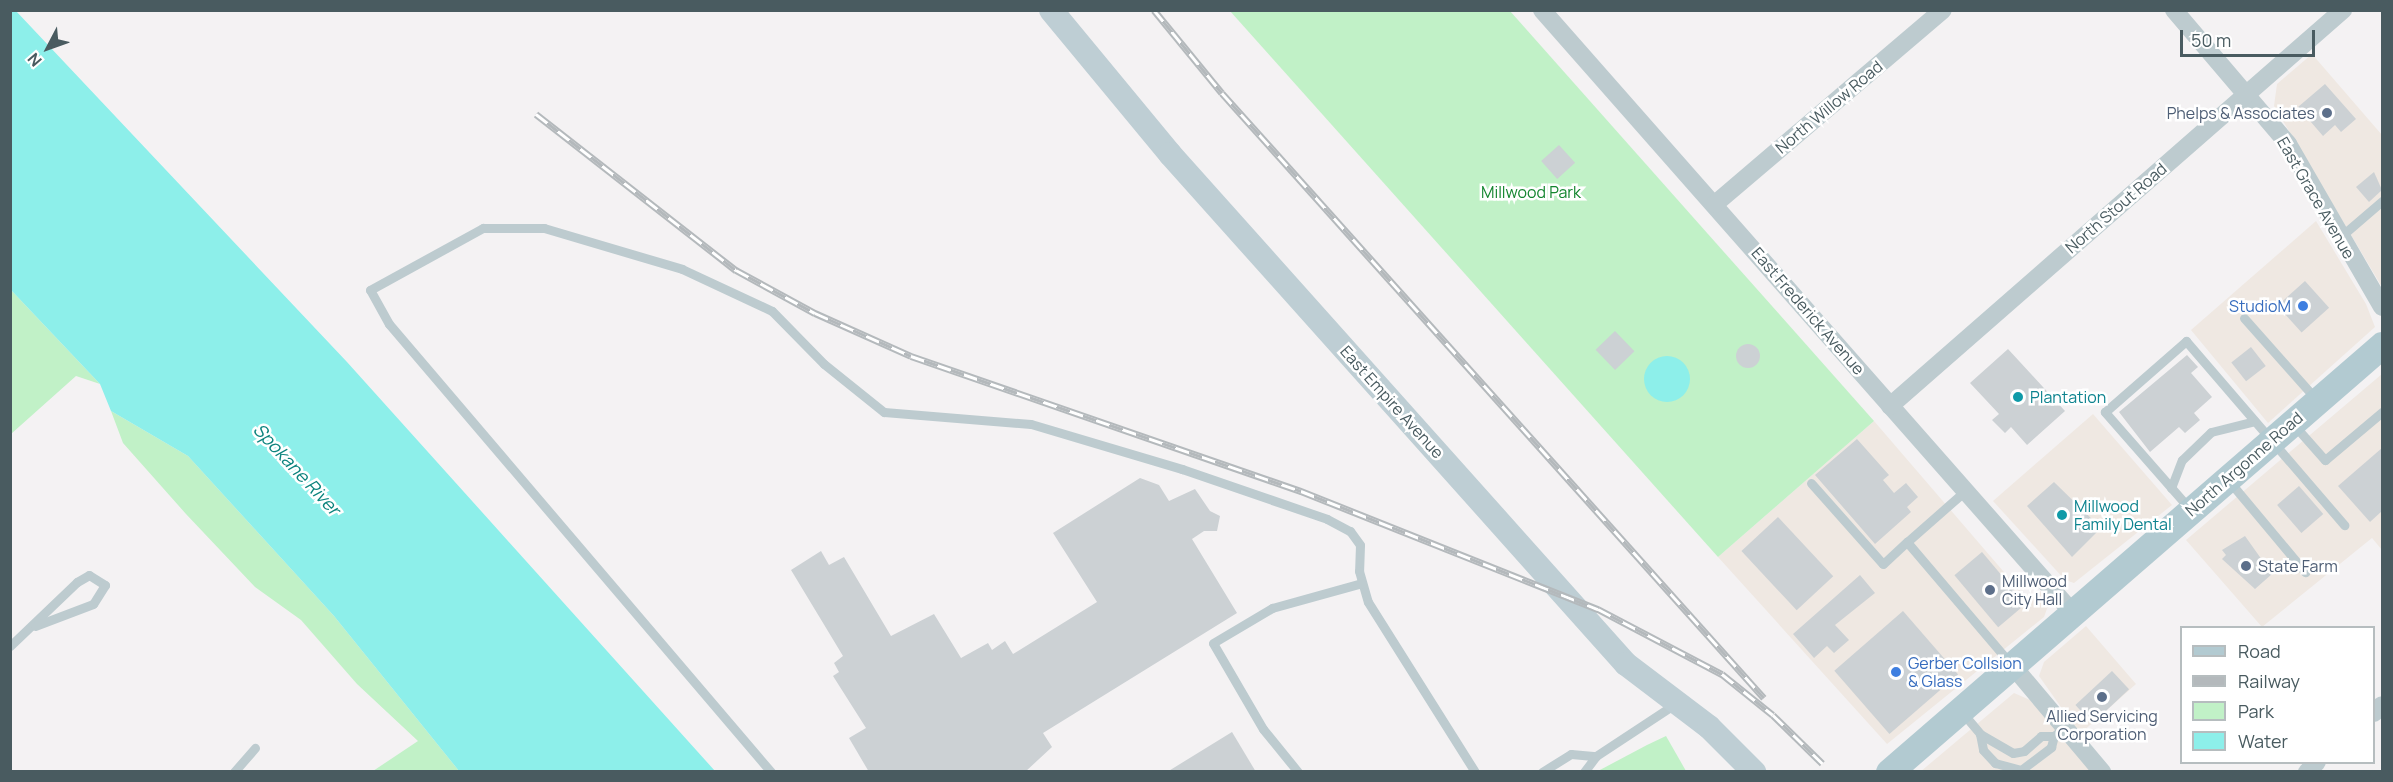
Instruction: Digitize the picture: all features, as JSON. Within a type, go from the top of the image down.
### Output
[{"type":"main road","name":"North Argonne Road","points":[[1889,771],[2227,479],[2263,431],[2292,423],[2382,345]]},
{"type":"street","name":"East Empire Avenue","points":[[1052,10],[1139,120],[1598,633],[1636,673],[1677,703],[1754,771]]},
{"type":"street","name":"East Frederick Avenue","points":[[1542,10],[2072,612]]},
{"type":"street","name":"North Willow Road","points":[[1715,204],[1943,10]]},
{"type":"street","name":"East Grace Avenue","points":[[2174,10],[2248,94],[2288,144],[2339,238],[2382,307]]},
{"type":"street","name":"North Stout Road","points":[[1890,406],[2343,10]]},
{"type":"street","points":[[2012,665],[2059,732],[2102,771]]},
{"type":"lane","points":[[2339,238],[2382,201]]},
{"type":"lane","points":[[771,771],[389,324],[370,290],[483,228],[556,231],[682,269],[772,311],[825,363],[884,412],[1030,424],[1182,469],[1327,519],[1350,531],[1360,545],[1362,583],[1368,602],[1475,771]]},
{"type":"lane","points":[[2244,318],[2318,401]]},
{"type":"lane","points":[[2191,510],[2105,412],[2186,341],[2344,525]]},
{"type":"lane","points":[[2292,423],[2325,460],[2382,412]]},
{"type":"lane","points":[[2172,488],[2182,460],[2211,432],[2263,431]]},
{"type":"lane","points":[[2227,479],[2305,572]]},
{"type":"lane","points":[[1811,483],[1883,564],[1965,491]]},
{"type":"lane","points":[[1907,542],[2012,665]]},
{"type":"lane","points":[[10,646],[35,626],[77,582],[89,575],[105,585],[93,604],[35,626]]},
{"type":"lane","points":[[1298,771],[1263,729],[1213,643],[1272,608],[1362,583]]},
{"type":"lane","points":[[1584,771],[1596,756],[1677,703]]},
{"type":"lane","points":[[1960,710],[1980,734],[2013,753],[2024,751],[2041,736],[2059,732]]},
{"type":"lane","points":[[1980,734],[1983,750],[2007,770],[2021,770],[2051,747],[2059,732]]},
{"type":"lane","points":[[234,771],[255,748]]},
{"type":"lane","points":[[1542,771],[1571,754],[1596,756]]},
{"type":"shaded area","points":[[2312,54],[2382,135],[2382,287],[2274,106],[2277,84]]},
{"type":"shaded area","points":[[2316,221],[2366,304],[2375,327],[2268,423],[2191,330]]},
{"type":"shaded area","points":[[2382,374],[2382,550],[2372,538],[2261,626],[2186,540]]},
{"type":"shaded area","points":[[2093,414],[2172,505],[2074,583],[2065,580],[1993,501]]},
{"type":"shaded area","points":[[1874,421],[2028,600],[2040,591],[2048,606],[2044,617],[1887,744],[1718,557]]},
{"type":"shaded area","points":[[2086,626],[2136,684],[2080,734],[2039,676],[2044,662]]},
{"type":"shaded area","points":[[2014,693],[2030,700],[2092,771],[1920,772]]},
{"type":"green space","name":"Millwood Park","points":[[1230,11],[1510,11],[1874,421],[1718,557]]},
{"type":"green space","points":[[11,290],[100,384],[76,376],[11,434]]},
{"type":"green space","points":[[111,411],[188,456],[334,616],[459,771],[373,771],[418,741],[357,684],[301,620],[255,587],[186,514],[123,443]]},
{"type":"green space","points":[[1666,736],[1686,771],[1598,771],[1647,745]]},
{"type":"water","name":"Spokane River","points":[[10,11],[16,11],[347,362],[715,771],[459,771],[334,616],[188,456],[111,411],[100,384],[11,290]]},
{"type":"water","points":[[1667,356],[1683,363],[1690,379],[1683,395],[1667,402],[1651,395],[1644,379],[1651,363]]},
{"type":"building","name":"Phelps & Associates","points":[[2325,84],[2356,119],[2341,132],[2335,125],[2323,136],[2298,107]]},
{"type":"building","points":[[1559,145],[1575,163],[1557,179],[1541,161]]},
{"type":"building","points":[[2374,172],[2382,190],[2369,202],[2356,187]]},
{"type":"building","name":"StudioM","points":[[2305,281],[2329,308],[2302,333],[2278,306]]},
{"type":"building","points":[[1615,331],[1634,351],[1615,370],[1596,350]]},
{"type":"building","points":[[1748,344],[1756,348],[1760,356],[1756,364],[1748,368],[1740,364],[1736,356],[1740,348]]},
{"type":"building","points":[[2251,347],[2266,366],[2246,381],[2231,362]]},
{"type":"building","name":"Plantation","points":[[2008,349],[2065,411],[2027,445],[2011,427],[2005,433],[1992,420],[1999,414],[1970,383]]},
{"type":"building","points":[[2187,355],[2198,367],[2191,373],[2212,397],[2194,413],[2200,420],[2185,433],[2179,427],[2150,452],[2119,412]]},
{"type":"building","points":[[1857,439],[1889,475],[1883,480],[1894,493],[1906,483],[1918,497],[1907,507],[1911,512],[1875,544],[1815,475]]},
{"type":"building","points":[[2382,448],[2382,511],[2370,522],[2338,486]]},
{"type":"building","points":[[1140,478],[1159,485],[1169,501],[1195,489],[1210,511],[1220,516],[1217,531],[1204,531],[1192,539],[1237,613],[1043,733],[1052,747],[1025,772],[869,772],[849,738],[866,728],[833,676],[839,672],[834,663],[843,656],[791,570],[821,551],[829,565],[844,557],[891,636],[934,614],[961,658],[988,643],[992,650],[1005,641],[1013,654],[1097,602],[1053,533]]},
{"type":"building","name":"Millwood Family Dental","points":[[2054,482],[2097,524],[2098,531],[2072,557],[2027,506]]},
{"type":"building","points":[[2299,486],[2323,514],[2301,533],[2277,505]]},
{"type":"building","points":[[1778,517],[1833,576],[1797,610],[1741,551]]},
{"type":"building","name":"State Farm","points":[[2245,536],[2272,574],[2255,589],[2222,559],[2226,555],[2222,550]]},
{"type":"building","name":"Millwood City Hall","points":[[1982,552],[2026,604],[1998,627],[1954,575]]},
{"type":"building","points":[[1860,575],[1875,593],[1835,625],[1849,640],[1834,653],[1827,646],[1814,658],[1793,634]]},
{"type":"building","name":"Gerber Collsion & Glass","points":[[1903,611],[1958,674],[1889,734],[1834,671]]},
{"type":"building","name":"Allied Servicing Corporation","points":[[2112,671],[2129,689],[2092,723],[2075,705]]},
{"type":"building","points":[[1232,732],[1256,772],[1167,772]]},
{"type":"railway","points":[[1154,10],[1222,93],[1764,698]]},
{"type":"railway","points":[[536,114],[736,270],[815,313],[911,356],[1301,491],[1598,609],[1722,674],[1773,715],[1822,763]]},
{"type":"place","name":"Phelps & Associates","points":[[2327,113]]},
{"type":"place","name":"StudioM","points":[[2303,306]]},
{"type":"place","name":"Plantation","points":[[2018,397]]},
{"type":"place","name":"Millwood Family Dental","points":[[2062,515]]},
{"type":"place","name":"State Farm","points":[[2246,566]]},
{"type":"place","name":"Millwood City Hall","points":[[1990,590]]},
{"type":"place","name":"Gerber Collsion & Glass","points":[[1896,672]]},
{"type":"place","name":"Allied Servicing Corporation","points":[[2102,697]]}]
